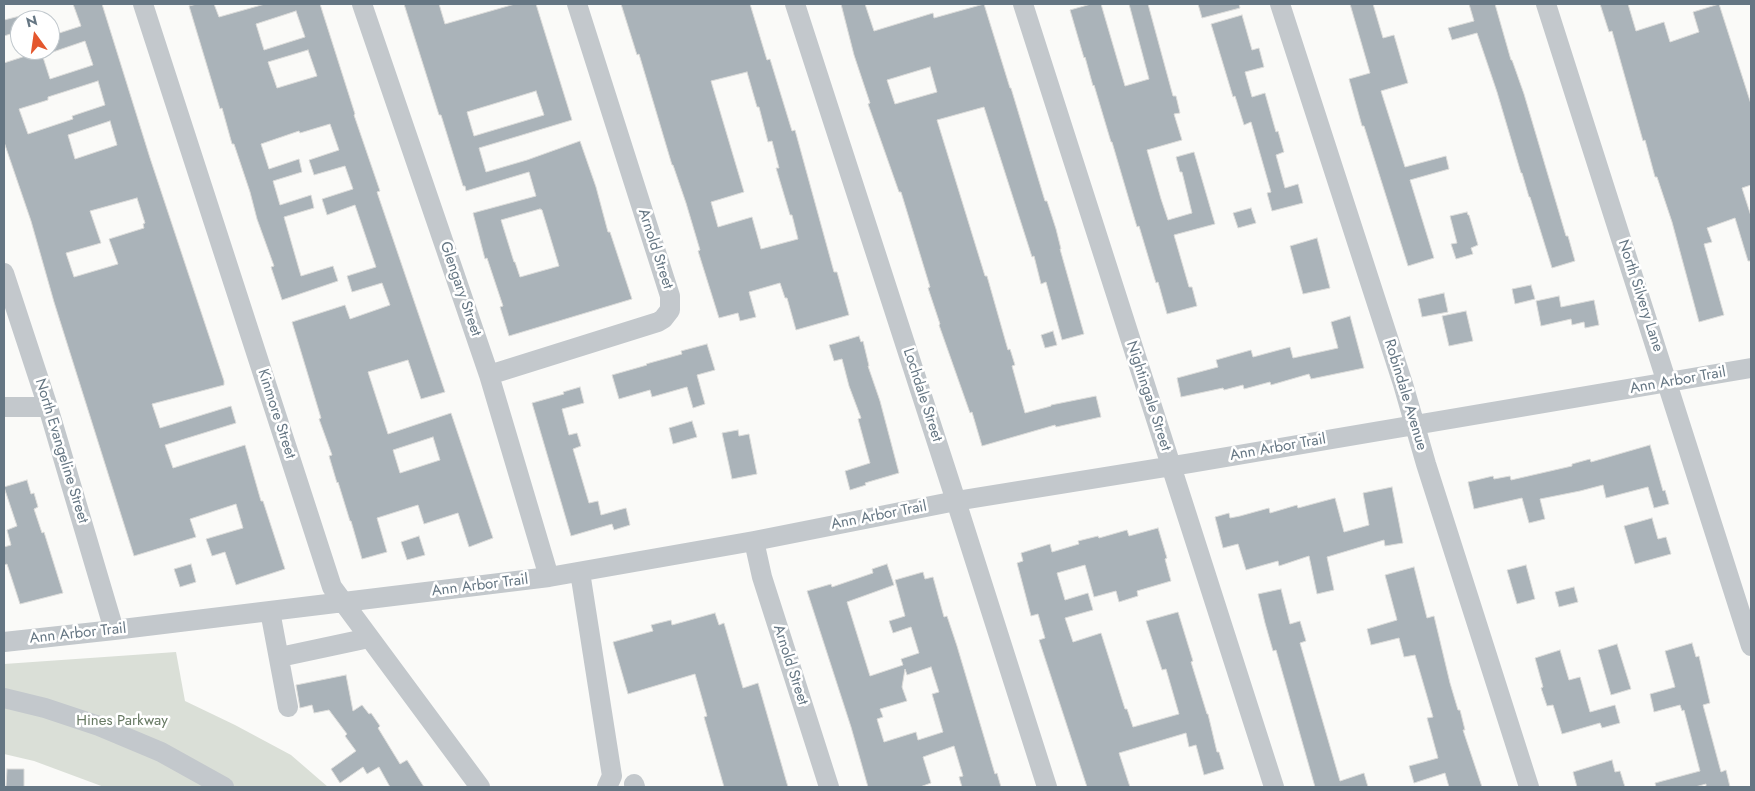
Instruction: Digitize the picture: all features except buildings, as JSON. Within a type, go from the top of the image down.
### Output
[{"type":"street","name":"Kinmore Street","points":[[143,4],[332,587],[480,787]]},
{"type":"street","name":"Glengary Street","points":[[362,4],[489,375],[549,577]]},
{"type":"street","name":"Arnold Street","points":[[489,375],[658,322],[664,319],[670,310],[670,296],[577,4]]},
{"type":"street","name":"Lochdale Street","points":[[794,4],[956,500],[1047,787]]},
{"type":"street","name":"Nightingale Street","points":[[1023,4],[1274,787]]},
{"type":"street","name":"Robindale Avenue","points":[[1280,4],[1416,425],[1426,464],[1529,787]]},
{"type":"street","name":"North Silvery Lane","points":[[1546,4],[1751,646]]},
{"type":"street","name":"North Evangeline Street","points":[[4,273],[48,407],[114,630]]},
{"type":"street","name":"Ann Arbor Trail","points":[[4,642],[549,577],[754,541],[956,500],[1171,467],[1751,368]]},
{"type":"street","points":[[4,407],[48,407]]},
{"type":"street","name":"Arnold Street","points":[[754,541],[762,577],[829,787]]},
{"type":"street","points":[[580,572],[609,781]]},
{"type":"street","points":[[270,611],[288,708]]},
{"type":"street","points":[[280,657],[369,638]]},
{"type":"street","points":[[4,698],[45,708],[99,726],[161,752],[224,787]]},
{"type":"green space","name":"Hines Parkway","points":[[176,652],[185,701],[291,755],[328,787],[104,787],[34,761],[4,754],[4,664]]}]
